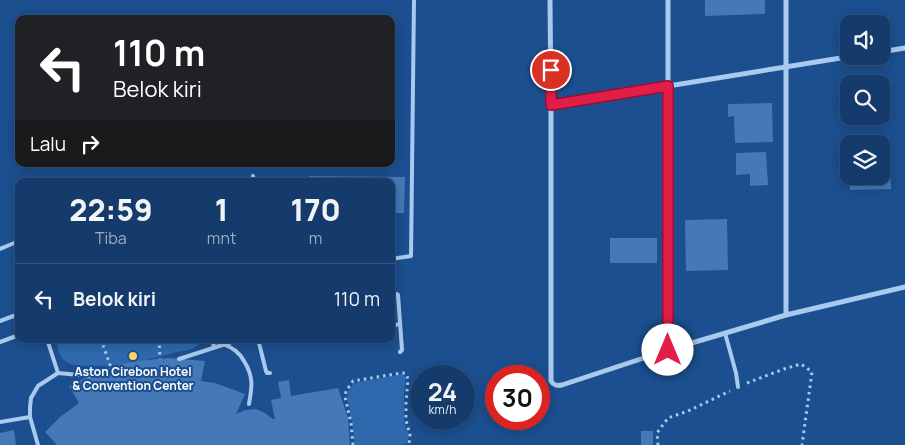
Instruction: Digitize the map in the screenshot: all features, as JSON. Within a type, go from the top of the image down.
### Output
[{"type":"street","points":[[550,0],[551,381],[557,385],[562,385],[668,350],[786,315],[905,287]]},
{"type":"street","points":[[668,0],[668,350]]},
{"type":"street","points":[[786,0],[786,315]]},
{"type":"street","points":[[890,50],[905,48]]},
{"type":"street","points":[[551,105],[840,58]]},
{"type":"lane","points":[[395,258],[411,256],[414,0]]},
{"type":"lane","points":[[0,249],[15,243]]},
{"type":"lane","points":[[397,294],[402,350],[400,352]]},
{"type":"lane","points":[[0,321],[15,315]]},
{"type":"lane","points":[[395,325],[400,324]]},
{"type":"lane","points":[[724,334],[736,373],[738,387]]},
{"type":"lane","points":[[0,342],[15,336]]},
{"type":"lane","points":[[48,343],[58,373]]},
{"type":"lane","points":[[213,343],[214,347]]},
{"type":"lane","points":[[180,359],[227,343]]},
{"type":"lane","points":[[259,343],[266,371],[270,373]]},
{"type":"lane","points":[[223,344],[239,353],[250,371],[252,391],[249,404]]},
{"type":"lane","points":[[38,445],[30,417],[30,407],[31,398],[38,386],[58,373],[90,376]]},
{"type":"lane","points":[[0,422],[30,417]]},
{"type":"path","points":[[102,343],[111,368]]},
{"type":"path","points":[[159,343],[160,359]]},
{"type":"path","points":[[658,445],[657,433],[668,418],[688,411],[738,387],[801,364],[812,372],[802,445]]},
{"type":"path","points":[[353,445],[351,423],[345,397],[351,383],[353,381],[405,373],[408,379],[406,420],[410,435],[409,445]]},
{"type":"shaded area","points":[[58,343],[200,343],[188,350],[155,358],[100,366],[77,366],[70,364],[59,354]]},
{"type":"shaded area","points":[[402,374],[406,379],[404,420],[409,435],[407,444],[355,445],[347,397],[348,392],[354,383]]},
{"type":"building","points":[[705,0],[765,0],[765,14],[705,16]]},
{"type":"building","points":[[772,103],[773,142],[735,143],[734,116],[728,117],[728,104]]},
{"type":"building","points":[[766,152],[768,185],[750,186],[750,174],[736,175],[736,153]]},
{"type":"building","points":[[890,160],[891,189],[850,190],[850,185],[890,185]]},
{"type":"building","points":[[309,176],[405,177],[404,213],[395,213],[395,178],[309,178]]},
{"type":"building","points":[[727,219],[728,270],[686,271],[685,220]]},
{"type":"building","points":[[610,238],[657,238],[657,263],[610,263]]},
{"type":"building","points":[[170,358],[205,361],[201,381],[215,383],[245,394],[236,414],[245,410],[256,409],[275,419],[271,400],[281,398],[278,382],[289,380],[291,396],[338,388],[348,418],[350,445],[57,445],[45,432],[60,417],[79,403],[69,386],[93,374],[118,365],[136,361]]},
{"type":"building","points":[[14,430],[16,445],[0,445],[0,433]]},
{"type":"building","points":[[641,431],[653,431],[653,445],[641,445]]},
{"type":"place","name":"Aston Cirebon Hotel & Convention Center","points":[[133,356]]},
{"type":"route","points":[[551,70],[551,105],[668,86],[668,350]]}]
